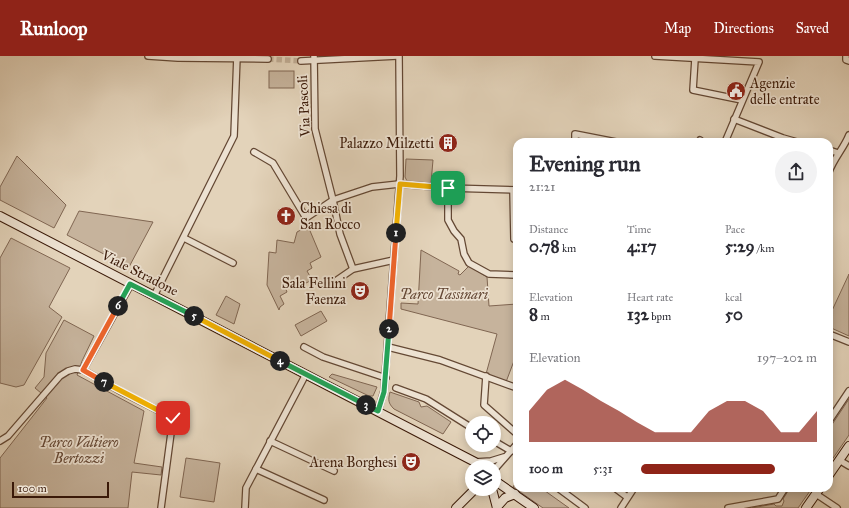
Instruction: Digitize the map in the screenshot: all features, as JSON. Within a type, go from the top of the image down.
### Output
[{"type":"street","points":[[148,56],[178,58],[237,57],[268,59]]},
{"type":"street","points":[[301,61],[314,59],[398,56],[400,184],[386,378],[384,392],[378,411]]},
{"type":"street","points":[[655,56],[759,62],[726,138]]},
{"type":"street","points":[[154,296],[234,136],[237,57]]},
{"type":"street","name":"Via Pascoli","points":[[314,59],[315,129],[340,234],[353,269]]},
{"type":"street","points":[[695,59],[693,90],[742,100]]},
{"type":"street","points":[[734,119],[778,138]]},
{"type":"street","points":[[575,138],[575,134],[596,138]]},
{"type":"street","points":[[833,161],[848,142],[849,135]]},
{"type":"street","points":[[833,151],[838,153]]},
{"type":"street","points":[[254,152],[272,164],[306,218],[333,200],[372,187],[400,184],[448,188],[513,190]]},
{"type":"street","points":[[448,188],[448,220],[454,231],[461,239],[464,254],[469,264],[489,274],[513,276]]},
{"type":"street","name":"Viale Stradone","points":[[0,216],[378,411],[468,460]]},
{"type":"street","points":[[184,238],[233,263]]},
{"type":"street","points":[[337,280],[353,269],[394,260]]},
{"type":"street","points":[[83,370],[90,360],[130,284]]},
{"type":"street","points":[[833,336],[849,342]]},
{"type":"street","points":[[304,347],[323,357],[386,378]]},
{"type":"street","points":[[388,347],[440,360],[513,386]]},
{"type":"street","points":[[0,442],[8,436],[60,376],[75,369],[83,370],[173,418],[161,508]]},
{"type":"street","points":[[245,508],[246,488],[306,374]]},
{"type":"street","points":[[486,376],[484,405],[513,430]]},
{"type":"street","points":[[396,388],[426,399],[465,424]]},
{"type":"street","points":[[833,415],[849,391]]},
{"type":"street","points":[[270,441],[334,470]]},
{"type":"street","points":[[501,443],[513,447]]},
{"type":"street","points":[[833,469],[849,446]]},
{"type":"street","points":[[501,462],[513,450]]},
{"type":"street","points":[[495,460],[506,456]]},
{"type":"street","points":[[839,460],[849,466]]},
{"type":"street","points":[[256,469],[324,500]]},
{"type":"street","points":[[501,485],[534,508]]},
{"type":"street","points":[[563,492],[585,508]]},
{"type":"street","points":[[621,492],[628,497]]},
{"type":"street","points":[[621,508],[631,492]]},
{"type":"street","points":[[728,508],[778,499],[782,492]]},
{"type":"street","points":[[806,508],[817,492]]},
{"type":"street","points":[[819,492],[837,508]]},
{"type":"street","points":[[497,507],[505,498],[515,494]]},
{"type":"street","points":[[456,508],[468,496]]},
{"type":"street","points":[[494,496],[497,507]]},
{"type":"green space","points":[[269,71],[294,71],[294,88],[269,88]]},
{"type":"green space","points":[[17,156],[66,205],[54,228],[0,200],[0,187]]},
{"type":"green space","points":[[406,159],[433,160],[431,183],[407,181],[405,177]]},
{"type":"green space","points":[[79,211],[153,222],[129,267],[67,235]]},
{"type":"green space","points":[[308,226],[321,257],[310,263],[312,268],[307,271],[312,280],[304,284],[302,280],[296,283],[295,281],[285,287],[287,292],[280,296],[284,304],[279,310],[267,285],[269,252],[276,253],[277,240],[294,243],[297,232]]},
{"type":"green space","points":[[11,238],[70,268],[49,307],[62,317],[24,385],[16,387],[0,383],[0,258]]},
{"type":"green space","name":"Parco Tassinari","points":[[421,250],[459,271],[458,274],[460,275],[469,266],[487,277],[489,306],[513,304],[513,364],[506,382],[486,374],[497,334],[401,309],[401,303],[418,304]]},
{"type":"green space","points":[[849,274],[849,336],[833,329],[833,308]]},
{"type":"green space","points":[[226,296],[240,304],[234,324],[216,315]]},
{"type":"green space","points":[[321,311],[327,321],[301,336],[295,325]]},
{"type":"green space","name":"Parco Valtiero Bertozzi","points":[[64,320],[94,336],[77,375],[144,411],[134,463],[162,467],[161,475],[132,472],[128,508],[0,508],[0,458],[47,398],[35,388],[44,377],[46,353]]},
{"type":"green space","points":[[332,374],[377,387],[373,396],[369,396],[329,377]]},
{"type":"green space","points":[[390,392],[419,402],[421,407],[427,406],[451,422],[443,434],[394,409],[389,401]]},
{"type":"green space","points":[[849,399],[849,435],[833,458],[833,423]]},
{"type":"green space","points":[[186,458],[220,463],[214,502],[180,497]]},
{"type":"green space","points":[[520,492],[547,492],[569,508],[543,508]]},
{"type":"green space","points":[[787,492],[809,492],[798,508],[752,508],[774,504],[776,506],[782,506],[784,501],[783,499]]},
{"type":"tunnel","points":[[268,59],[301,61]]},
{"type":"place","name":"Agenzie delle entrate","points":[[736,91]]},
{"type":"place","name":"Palazzo Milzetti","points":[[448,143]]},
{"type":"place","name":"Chiesa di San Rocco","points":[[286,216]]},
{"type":"place","name":"Sala Fellini Faenza","points":[[360,291]]},
{"type":"place","name":"Arena Borghesi","points":[[411,462]]},
{"type":"route","points":[[173,418],[83,370],[90,360],[130,284],[378,411],[384,392],[400,184],[448,188]]}]
